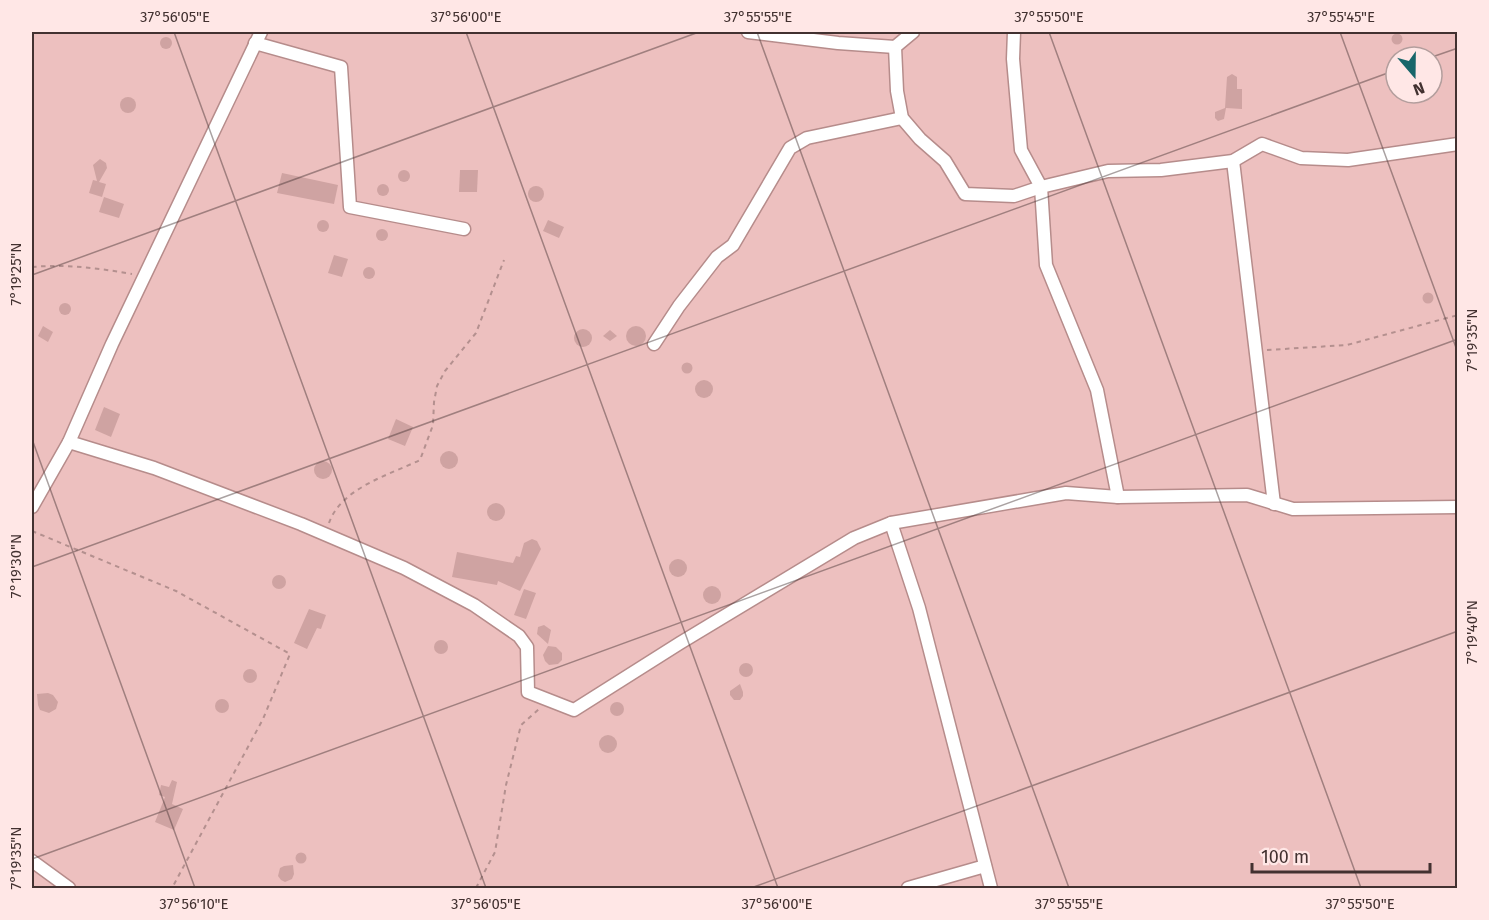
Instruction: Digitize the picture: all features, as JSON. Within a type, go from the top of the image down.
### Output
[{"type":"street","points":[[748,32],[838,43],[895,47],[913,32]]},
{"type":"street","points":[[1014,32],[1013,59],[1021,150],[1041,186],[1046,265],[1097,390],[1118,497]]},
{"type":"street","points":[[32,507],[69,442],[112,344],[258,37],[341,67],[350,207],[464,230]]},
{"type":"street","points":[[895,47],[897,91],[902,118],[920,139],[945,161],[965,194],[1014,196],[1041,186],[1108,171],[1161,170],[1233,161],[1262,144],[1301,159],[1347,160],[1458,144]]},
{"type":"street","points":[[654,344],[710,265],[733,244],[790,148],[807,138],[902,118]]},
{"type":"street","points":[[1233,161],[1274,504]]},
{"type":"street","points":[[69,442],[154,468],[326,535],[404,568],[474,605],[519,636],[527,647],[528,692],[574,710],[854,538],[891,523],[1066,493],[1118,497],[1247,495],[1293,509],[1458,507]]},
{"type":"street","points":[[891,523],[920,608],[991,888]]},
{"type":"street","points":[[32,861],[69,888]]},
{"type":"street","points":[[908,888],[985,866]]},
{"type":"path","points":[[326,535],[333,512],[350,494],[420,460],[434,425],[437,386],[445,371],[476,333],[504,260]]},
{"type":"path","points":[[32,267],[58,265],[91,267],[144,276]]},
{"type":"path","points":[[1256,351],[1347,345],[1458,315]]},
{"type":"path","points":[[32,531],[176,591],[290,654],[263,719],[172,888]]},
{"type":"path","points":[[476,888],[495,852],[506,785],[521,725],[549,700]]},
{"type":"building","points":[[1397,34],[1401,35],[1401,43],[1397,44],[1393,43],[1392,39],[1393,35]]},
{"type":"building","points":[[168,37],[172,43],[168,49],[164,49],[160,41]]},
{"type":"building","points":[[1232,74],[1237,77],[1237,89],[1242,89],[1242,109],[1226,108],[1224,119],[1218,121],[1215,118],[1215,112],[1225,108],[1227,77]]},
{"type":"building","points":[[128,97],[136,105],[128,113],[120,105]]},
{"type":"building","points":[[100,159],[106,163],[107,168],[99,182],[106,184],[102,197],[89,193],[93,180],[97,181],[93,165]]},
{"type":"building","points":[[406,170],[410,176],[406,182],[402,182],[398,174]]},
{"type":"building","points":[[460,170],[478,170],[477,192],[459,192]]},
{"type":"building","points":[[282,173],[338,185],[334,204],[277,193]]},
{"type":"building","points":[[385,184],[389,190],[385,196],[381,196],[377,188]]},
{"type":"building","points":[[536,186],[544,194],[536,202],[528,194]]},
{"type":"building","points":[[104,197],[124,204],[119,218],[99,212]]},
{"type":"building","points":[[325,220],[329,226],[325,232],[321,232],[317,224]]},
{"type":"building","points":[[548,220],[564,227],[559,238],[543,231]]},
{"type":"building","points":[[384,229],[388,235],[384,241],[380,241],[376,233]]},
{"type":"building","points":[[334,255],[348,259],[342,277],[328,273]]},
{"type":"building","points":[[371,267],[375,273],[371,279],[367,279],[363,271]]},
{"type":"building","points":[[1428,293],[1432,294],[1432,302],[1428,303],[1424,302],[1423,298],[1424,294]]},
{"type":"building","points":[[67,303],[71,309],[67,315],[63,315],[59,307]]},
{"type":"building","points":[[43,326],[53,332],[48,342],[38,336]]},
{"type":"building","points":[[636,326],[643,329],[646,336],[643,343],[636,346],[629,343],[626,336],[629,329]]},
{"type":"building","points":[[579,329],[587,329],[592,334],[590,345],[579,347],[574,342],[574,334]]},
{"type":"building","points":[[610,330],[617,336],[610,341],[603,336]]},
{"type":"building","points":[[687,362],[693,368],[687,374],[681,368]]},
{"type":"building","points":[[700,380],[708,380],[713,385],[711,396],[700,398],[695,393],[695,385]]},
{"type":"building","points":[[104,407],[120,414],[111,437],[95,430]]},
{"type":"building","points":[[396,419],[413,427],[405,446],[388,439]]},
{"type":"building","points":[[445,451],[453,451],[458,456],[456,467],[445,469],[440,464],[440,456]]},
{"type":"building","points":[[319,461],[327,461],[332,466],[330,477],[319,479],[314,474],[314,466]]},
{"type":"building","points":[[492,503],[500,503],[505,508],[503,519],[492,521],[487,516],[487,508]]},
{"type":"building","points":[[532,539],[537,541],[541,549],[520,591],[498,581],[497,585],[452,577],[457,552],[513,563],[516,556],[520,557],[524,543]]},
{"type":"building","points":[[674,559],[682,559],[687,564],[685,575],[674,577],[669,572],[669,564]]},
{"type":"building","points":[[279,575],[284,577],[286,582],[284,587],[279,589],[274,587],[272,582],[274,577]]},
{"type":"building","points":[[708,586],[716,586],[721,591],[719,602],[708,604],[703,599],[703,591]]},
{"type":"building","points":[[524,589],[536,593],[526,619],[514,615]]},
{"type":"building","points":[[309,609],[326,615],[321,629],[317,628],[307,649],[294,643]]},
{"type":"building","points":[[544,625],[551,630],[548,644],[537,634],[538,627]]},
{"type":"building","points":[[441,640],[446,642],[448,647],[446,652],[441,654],[436,652],[434,647],[436,642]]},
{"type":"building","points":[[548,646],[556,647],[562,653],[562,660],[558,664],[549,665],[545,661],[543,655]]},
{"type":"building","points":[[743,663],[749,663],[753,670],[749,677],[743,677],[739,673],[739,667]]},
{"type":"building","points":[[250,669],[255,671],[257,676],[255,681],[250,683],[245,681],[243,676],[245,671]]},
{"type":"building","points":[[740,684],[743,696],[740,700],[734,700],[730,691]]},
{"type":"building","points":[[37,694],[53,695],[58,702],[56,709],[49,713],[40,710]]},
{"type":"building","points":[[222,699],[227,701],[229,706],[227,711],[222,713],[217,711],[215,706],[217,701]]},
{"type":"building","points":[[617,702],[622,704],[624,709],[622,714],[617,716],[612,714],[610,709],[612,704]]},
{"type":"building","points":[[608,735],[614,738],[617,744],[614,750],[608,753],[602,750],[599,744],[602,738]]},
{"type":"building","points":[[172,780],[177,782],[172,804],[183,809],[174,830],[155,822],[165,797],[159,795],[161,785],[169,787]]},
{"type":"building","points":[[301,852],[307,858],[301,864],[295,858]]},
{"type":"building","points":[[293,865],[292,879],[285,882],[281,880],[278,876],[280,868]]}]
